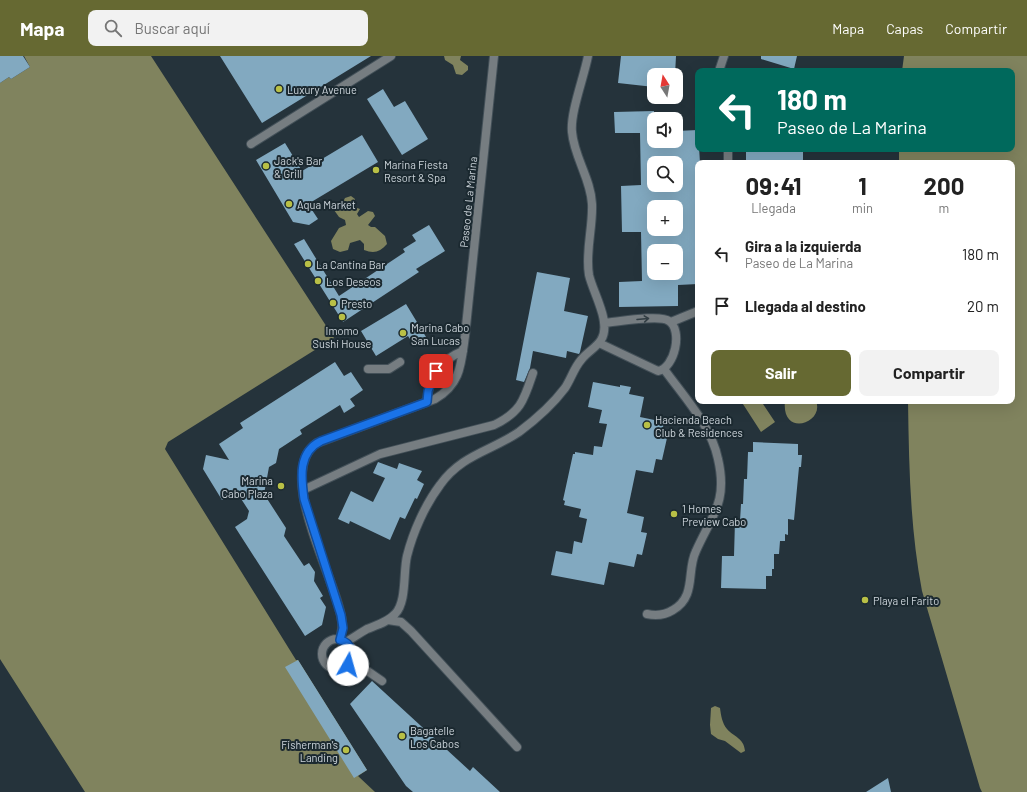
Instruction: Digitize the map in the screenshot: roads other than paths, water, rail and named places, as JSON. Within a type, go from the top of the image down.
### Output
[{"type":"street","points":[[251,144],[391,56]]},
{"type":"street","name":"Paseo de La Marina","points":[[350,662],[352,651],[343,641],[341,615],[307,510],[303,490],[303,464],[308,451],[314,446],[442,395],[453,384],[460,370],[494,56]]},
{"type":"street","points":[[382,681],[350,662],[346,666],[338,669],[330,668],[324,662],[322,654],[324,646],[331,640],[343,641],[388,620],[396,613],[400,606],[405,568],[410,546],[427,506],[440,483],[453,469],[467,458],[510,438],[544,410],[565,387],[582,359],[604,335],[604,323],[591,283],[588,265],[592,214],[591,193],[574,142],[572,131],[573,117],[588,56]]},
{"type":"street","points":[[720,68],[724,56]]},
{"type":"street","points":[[604,323],[660,318],[671,322],[695,312]]},
{"type":"street","points":[[598,343],[651,368],[658,370],[664,369],[670,362],[676,348],[675,333],[671,322]]},
{"type":"street","points":[[427,402],[428,391],[436,371],[451,356],[463,351]]},
{"type":"street","points":[[368,369],[389,369],[400,362]]},
{"type":"street","points":[[647,614],[666,614],[677,608],[685,600],[690,587],[693,557],[717,510],[721,493],[720,466],[712,440],[700,420],[664,369]]},
{"type":"street","points":[[303,490],[335,476],[376,455],[494,425],[509,417],[522,404],[533,373]]},
{"type":"street","points":[[388,620],[401,622],[411,631],[517,747]]},
{"type":"place","name":"Luxury Avenue","points":[[279,89]]},
{"type":"place","name":"Jack's Bar & Grill","points":[[266,166]]},
{"type":"place","name":"Marina Fiesta Resort & Spa","points":[[376,170]]},
{"type":"place","name":"Aqua Market","points":[[289,204]]},
{"type":"place","name":"La Cantina Bar","points":[[308,264]]},
{"type":"place","name":"Los Deseos","points":[[318,281]]},
{"type":"place","name":"Presto","points":[[333,303]]},
{"type":"place","name":"Imomo Sushi House","points":[[342,317]]},
{"type":"place","name":"Marina Cabo San Lucas","points":[[403,333]]},
{"type":"place","name":"Hacienda Beach Club & Residences","points":[[647,425]]},
{"type":"place","name":"Marina Cabo Plaza","points":[[281,486]]},
{"type":"place","name":"1 Homes Preview Cabo","points":[[674,514]]},
{"type":"place","name":"Playa el Farito","points":[[865,600]]},
{"type":"place","name":"Bagatelle Los Cabos","points":[[402,736]]},
{"type":"place","name":"Fisherman’s Landing","points":[[346,750]]}]
